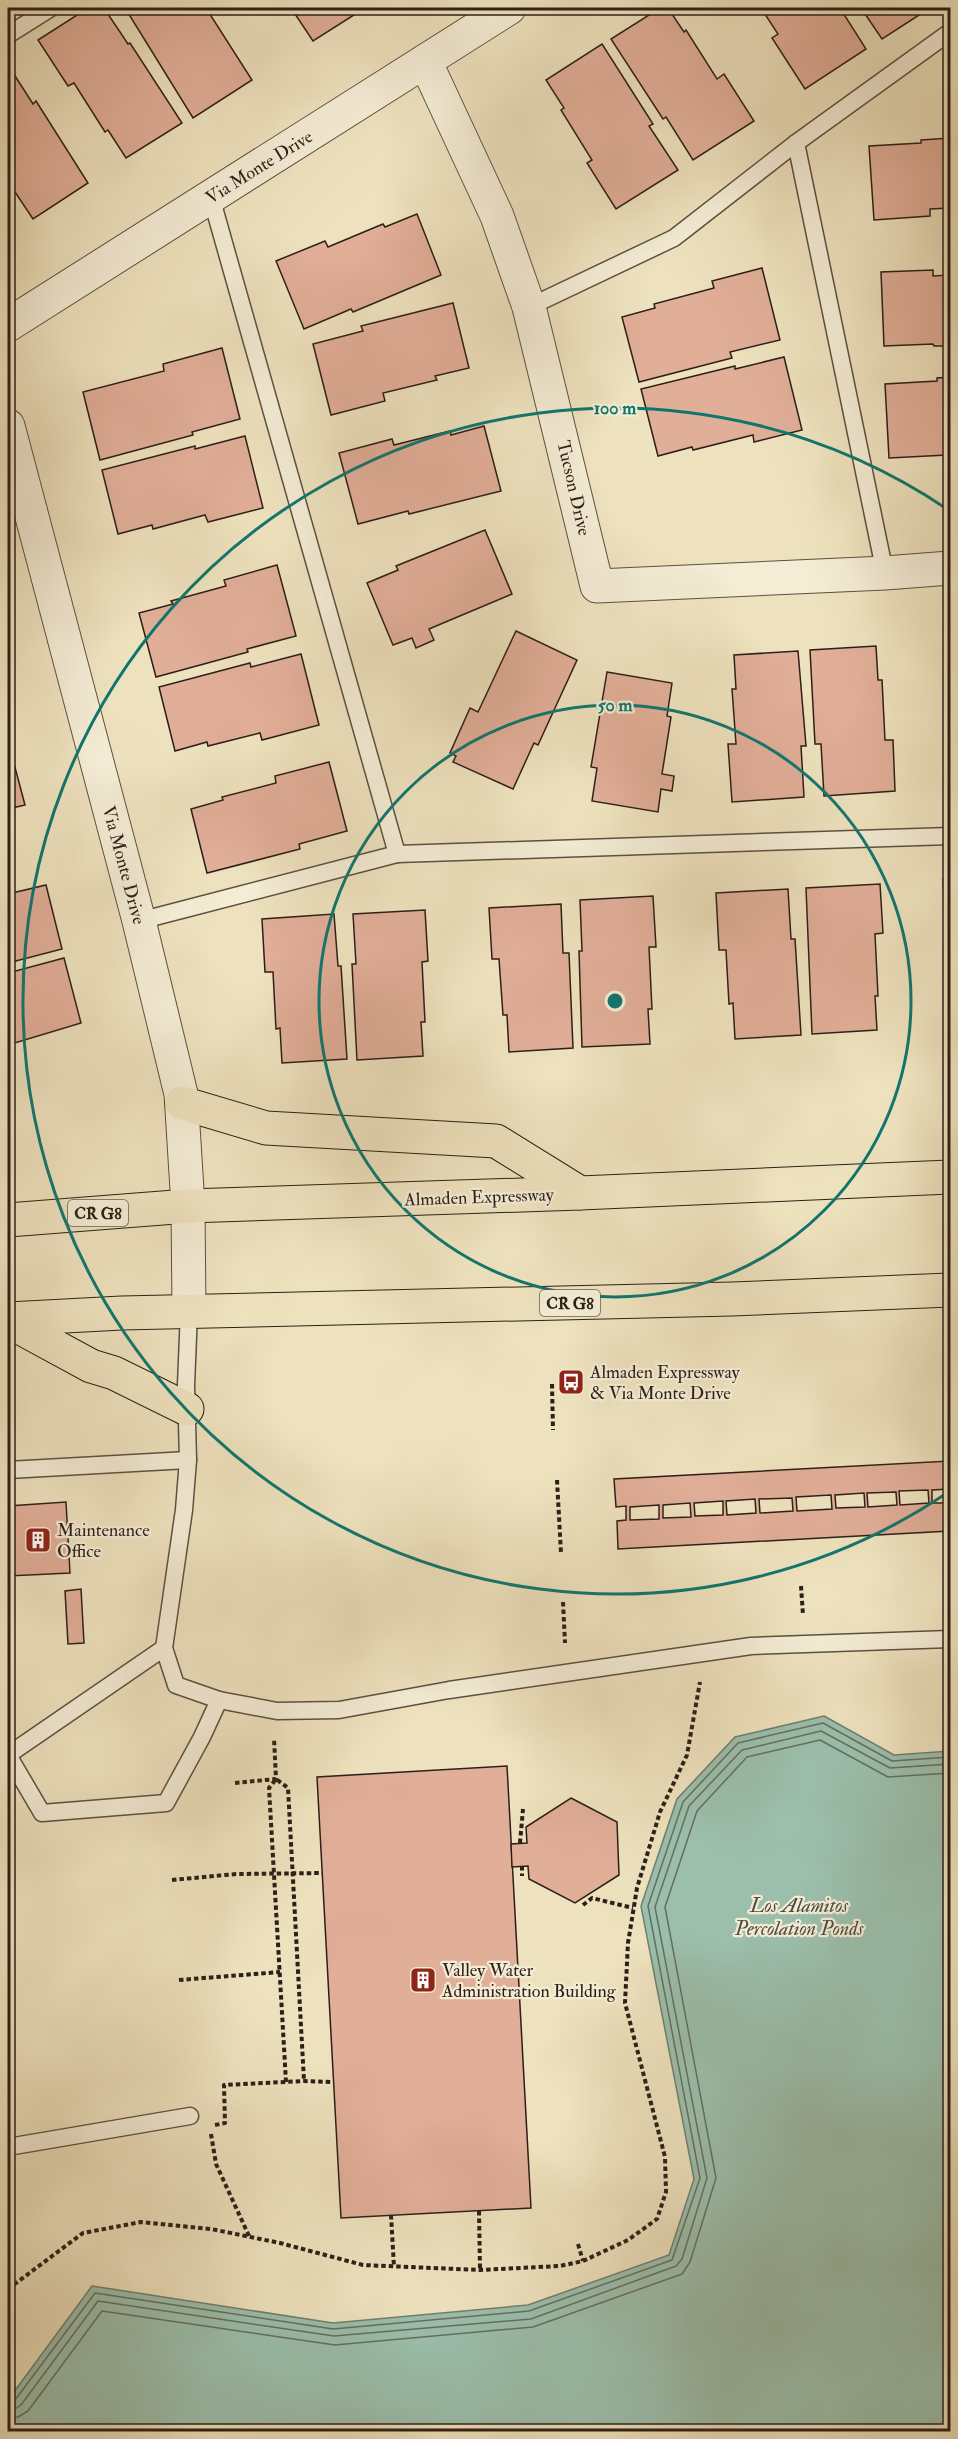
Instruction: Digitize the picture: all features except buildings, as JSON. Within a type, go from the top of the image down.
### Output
[{"type":"main road","points":[[182,1103],[266,1128],[496,1142],[580,1193]]},
{"type":"main road","name":"Almaden Expressway","points":[[8,1220],[188,1206],[580,1193],[945,1173]]},
{"type":"main road","name":"CR G8","points":[[8,1320],[189,1312],[732,1299],[951,1290]]},
{"type":"main road","points":[[8,1320],[91,1366],[114,1373],[187,1409]]},
{"type":"street","name":"Via Monte Drive","points":[[8,325],[509,8]]},
{"type":"street","name":"Tucson Drive","points":[[425,61],[497,216],[529,308],[597,586],[951,568]]},
{"type":"street","name":"Via Monte Drive","points":[[8,426],[165,1020],[182,1103],[188,1206],[189,1312]]},
{"type":"lane","points":[[8,35],[51,8]]},
{"type":"lane","points":[[529,308],[674,238],[796,143],[951,32]]},
{"type":"lane","points":[[796,143],[885,573]]},
{"type":"lane","points":[[211,197],[397,854]]},
{"type":"lane","points":[[139,921],[397,854],[951,836]]},
{"type":"lane","points":[[189,1312],[188,1460],[184,1510],[164,1648],[176,1685],[219,1700],[277,1710],[339,1710],[449,1690],[751,1646],[951,1639]]},
{"type":"lane","points":[[8,1470],[188,1460]]},
{"type":"lane","points":[[164,1648],[8,1755],[42,1813],[166,1803],[202,1737],[219,1700]]},
{"type":"lane","points":[[8,2147],[190,2116]]},
{"type":"path","points":[[552,1384],[553,1430]]},
{"type":"path","points":[[557,1480],[561,1553]]},
{"type":"path","points":[[801,1586],[803,1625]]},
{"type":"path","points":[[563,1602],[565,1647]]},
{"type":"path","points":[[8,2289],[83,2233],[141,2222],[211,2229],[249,2236],[363,2265],[480,2270],[560,2266],[583,2261],[628,2240],[657,2220],[666,2192],[665,2157],[625,2003],[628,1943],[637,1888],[660,1812],[687,1755],[700,1682]]},
{"type":"path","points":[[273,1735],[276,1779],[269,1788],[286,2082]]},
{"type":"path","points":[[236,1783],[276,1779],[288,1788],[304,2081]]},
{"type":"path","points":[[520,1843],[523,1809]]},
{"type":"path","points":[[522,1866],[522,1876]]},
{"type":"path","points":[[172,1880],[236,1874],[322,1873]]},
{"type":"path","points":[[583,1905],[592,1898],[633,1908]]},
{"type":"path","points":[[179,1980],[280,1972]]},
{"type":"path","points":[[249,2236],[216,2164],[210,2126],[225,2123],[224,2085],[333,2082]]},
{"type":"path","points":[[478,2211],[480,2270]]},
{"type":"path","points":[[391,2216],[394,2267]]},
{"type":"path","points":[[578,2244],[583,2261]]},
{"type":"water","name":"Los Alamitos Percolation Ponds","points":[[824,1716],[894,1755],[950,1751],[950,2431],[8,2431],[8,2400],[92,2286],[333,2323],[528,2305],[669,2255],[694,2179],[641,1906],[677,1799],[735,1737]]},
{"type":"place","name":"Almaden Expressway & Via Monte Drive","points":[[571,1382]]},
{"type":"place","name":"Maintenance Office","points":[[38,1540]]},
{"type":"place","name":"Valley Water Administration Building","points":[[423,1980]]}]
